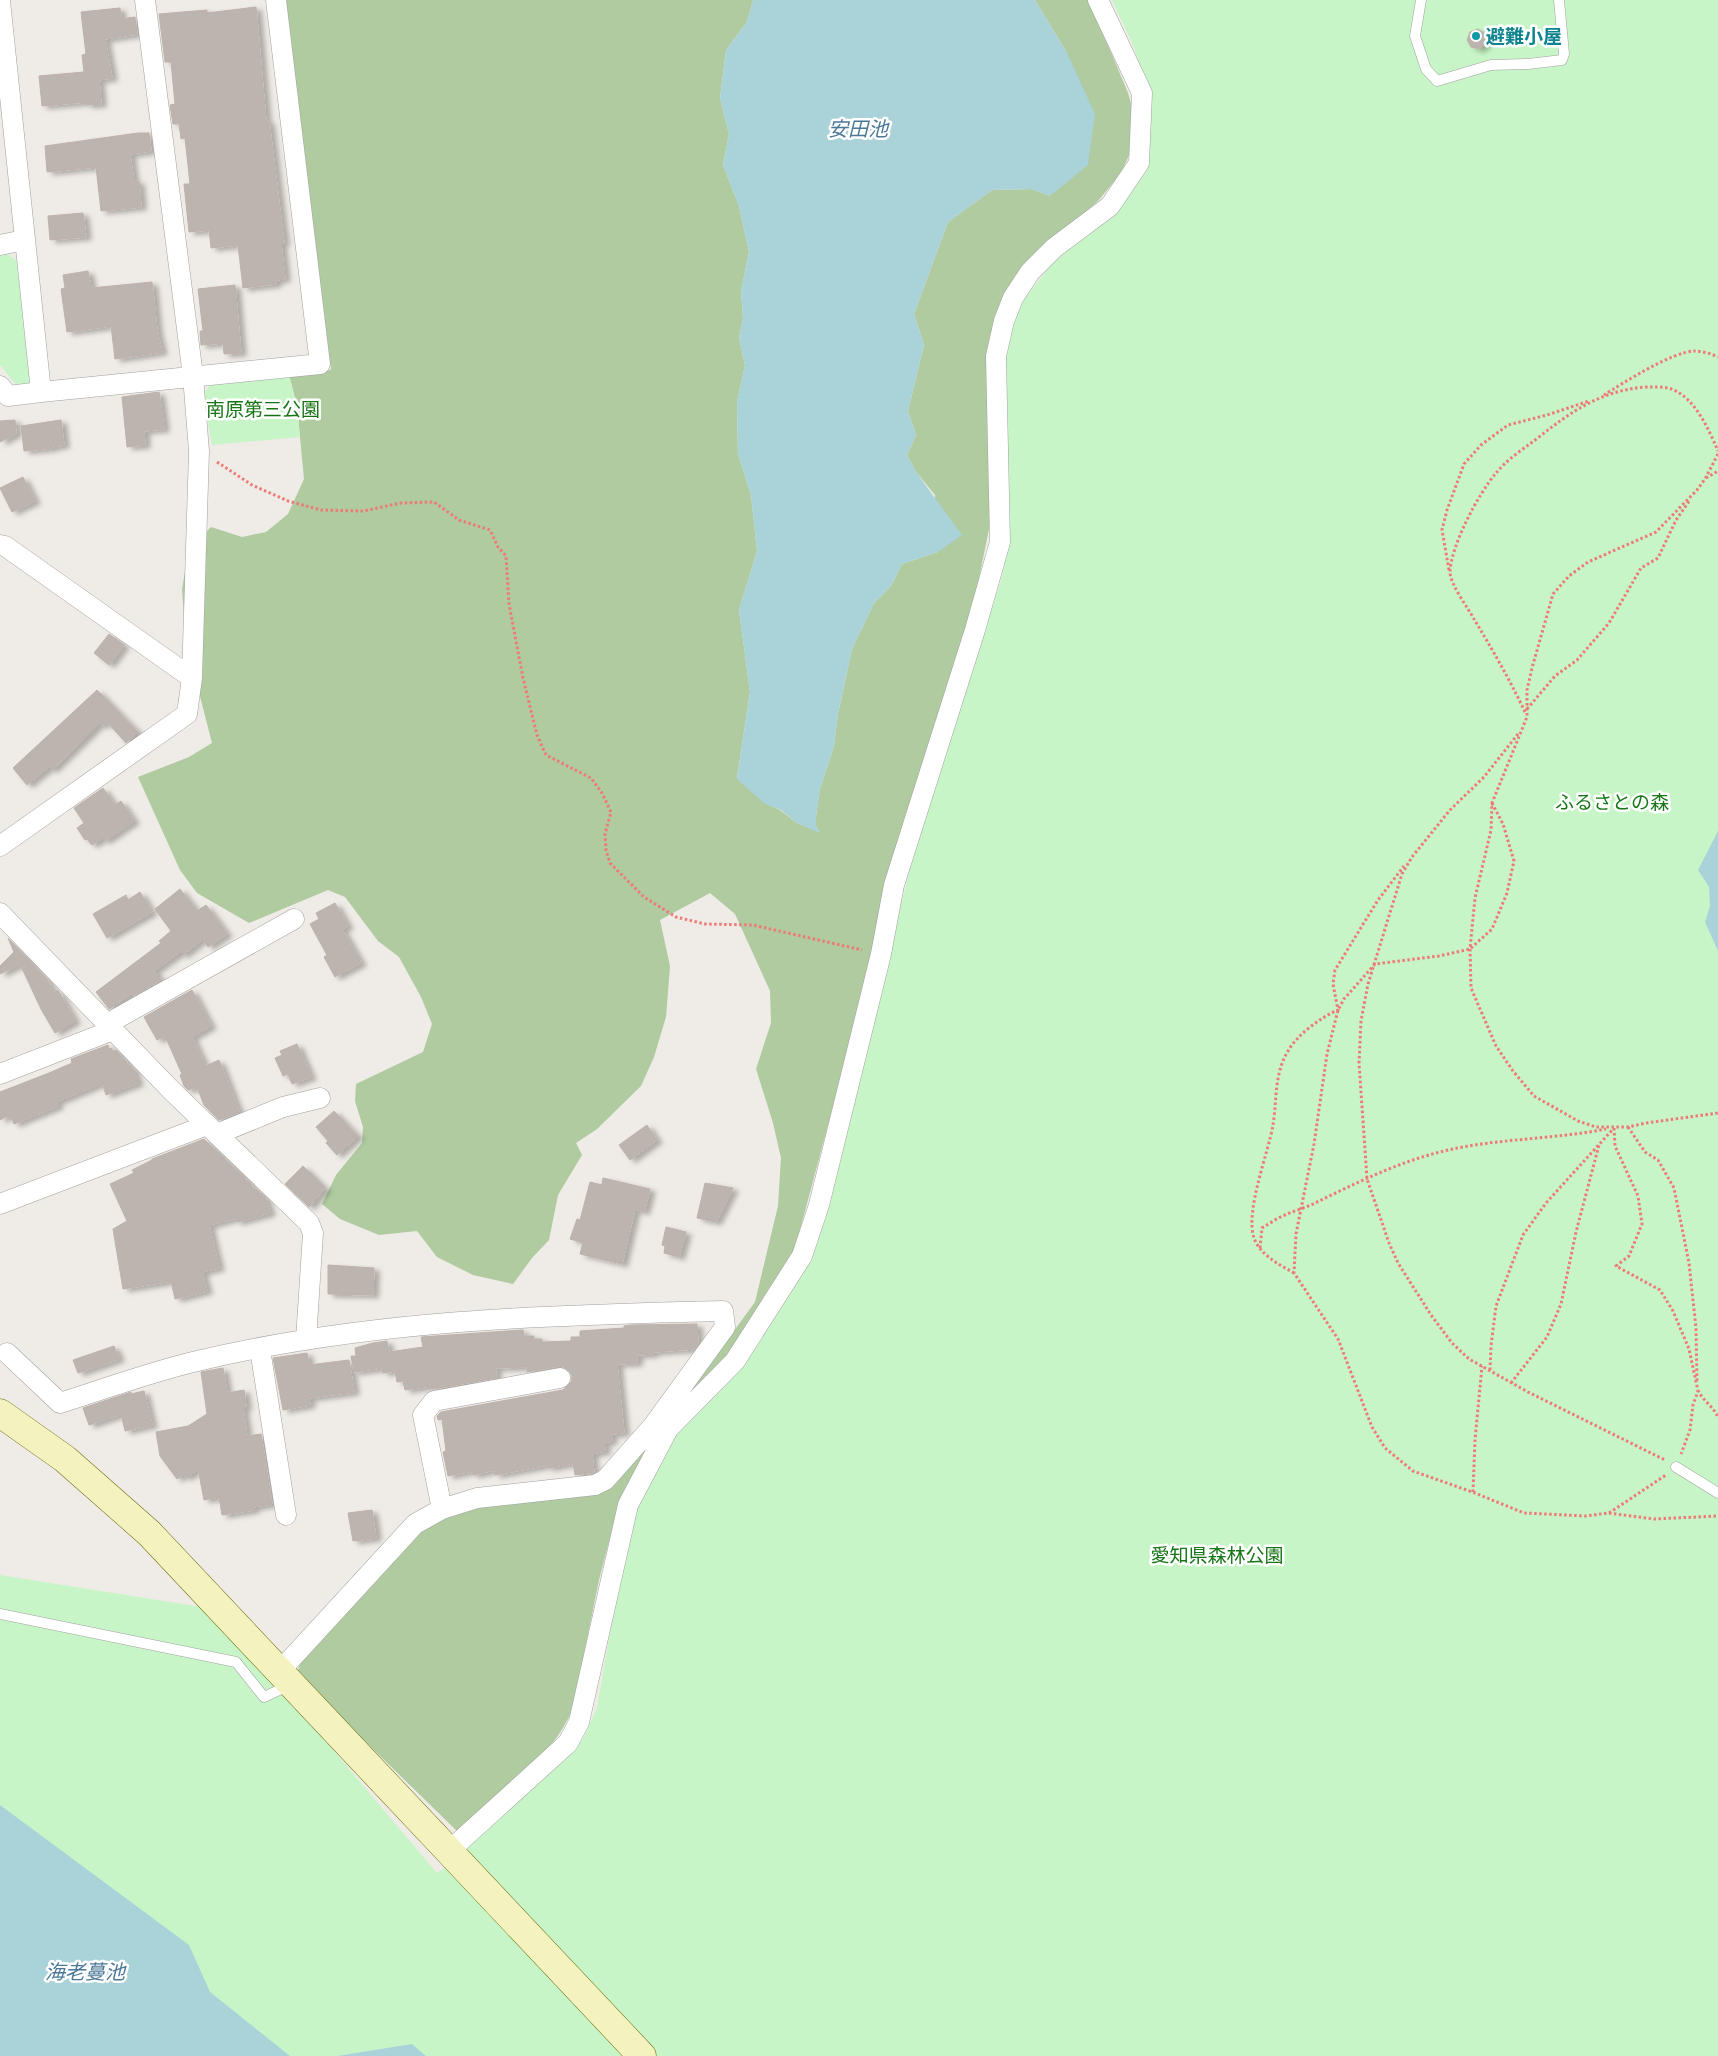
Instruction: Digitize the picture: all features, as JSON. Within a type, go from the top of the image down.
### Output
[{"type":"street","points":[[0,846],[188,714],[192,678],[200,451],[193,376],[145,0]]},
{"type":"street","points":[[0,386],[8,396],[320,364],[276,0]]},
{"type":"street","points":[[285,1678],[415,1524],[442,1509],[477,1498],[595,1485],[605,1480],[662,1425],[735,1361],[802,1256],[818,1205],[881,954],[900,867],[975,630],[1000,542],[996,356],[1004,321],[1013,298],[1030,272],[1054,248],[1110,206],[1139,163],[1142,93],[1098,0]]},
{"type":"street","points":[[0,1],[41,392]]},
{"type":"street","points":[[0,244],[24,240]]},
{"type":"street","points":[[0,545],[5,546],[192,678]]},
{"type":"street","points":[[0,913],[110,1027],[310,1223],[313,1233],[306,1340]]},
{"type":"street","points":[[0,1074],[110,1027],[294,919]]},
{"type":"street","points":[[0,1204],[212,1129],[283,1107],[320,1098]]},
{"type":"street","points":[[2,1353],[60,1403],[193,1362],[306,1340],[442,1322],[594,1314],[723,1311],[725,1327],[662,1425],[628,1506],[579,1722],[568,1742],[448,1852]]},
{"type":"street","points":[[260,1349],[286,1515]]},
{"type":"street","points":[[442,1509],[422,1415],[434,1401],[560,1378]]},
{"type":"street","points":[[0,1413],[65,1459],[149,1533],[642,2056]]},
{"type":"lane","points":[[1421,0],[1416,36],[1426,69],[1437,81],[1491,64],[1528,64],[1562,60],[1564,54],[1559,0]]},
{"type":"lane","points":[[1676,1467],[1718,1493]]},
{"type":"lane","points":[[0,1614],[236,1662],[264,1697],[285,1678]]},
{"type":"path","points":[[1450,573],[1457,543],[1480,496],[1497,472],[1570,412],[1642,371],[1677,356],[1695,351],[1718,357]]},
{"type":"path","points":[[1526,710],[1555,676],[1577,660],[1609,623],[1641,568],[1658,558],[1676,520],[1705,479],[1718,452],[1710,432],[1690,401],[1674,390],[1659,386],[1630,389],[1508,425],[1481,445],[1464,464],[1447,510],[1442,530],[1450,573],[1461,598],[1510,682],[1527,717]]},
{"type":"path","points":[[200,451],[252,484],[288,501],[321,510],[363,511],[401,504],[434,502],[459,520],[490,530],[498,546],[506,556],[509,604],[523,678],[537,735],[546,755],[591,778],[602,793],[611,812],[605,834],[606,850],[610,863],[615,869],[644,896],[676,917],[705,924],[753,925],[881,954]]},
{"type":"path","points":[[1705,479],[1718,471]]},
{"type":"path","points":[[1697,490],[1656,532],[1588,562],[1569,576],[1553,594],[1527,690],[1527,717],[1492,802],[1491,830],[1475,898],[1470,948],[1471,988],[1496,1046],[1513,1071],[1534,1096],[1559,1112],[1596,1128],[1628,1127],[1682,1117],[1718,1113]]},
{"type":"path","points":[[1338,1010],[1333,984],[1335,970],[1378,900],[1450,810],[1484,777],[1522,730]]},
{"type":"path","points":[[1294,1273],[1296,1234],[1314,1144],[1327,1054],[1338,1010],[1344,999],[1375,964],[1439,956],[1470,948],[1492,928],[1507,894],[1514,861],[1503,824],[1492,802]]},
{"type":"path","points":[[1412,857],[1402,874],[1368,984],[1361,1021],[1362,1124],[1367,1179],[1389,1243],[1407,1277],[1431,1315],[1452,1343],[1469,1359],[1511,1383],[1676,1467]]},
{"type":"path","points":[[1338,1010],[1328,1014],[1310,1027],[1289,1050],[1281,1068],[1276,1086],[1273,1126],[1254,1210],[1253,1231],[1254,1239],[1260,1248],[1275,1262],[1294,1273],[1338,1339],[1372,1426],[1385,1448],[1413,1471],[1473,1492],[1524,1514],[1586,1516],[1608,1514],[1654,1519],[1718,1516]]},
{"type":"path","points":[[1608,1514],[1632,1496],[1657,1483],[1676,1467],[1690,1430],[1693,1405],[1698,1391],[1696,1328],[1690,1264],[1674,1188],[1658,1160],[1645,1152],[1628,1127]]},
{"type":"path","points":[[1490,1371],[1496,1306],[1523,1235],[1546,1203],[1614,1128]]},
{"type":"path","points":[[1260,1248],[1262,1228],[1283,1215],[1302,1209],[1410,1160],[1479,1145],[1580,1134],[1614,1128]]},
{"type":"path","points":[[1614,1128],[1615,1146],[1638,1196],[1642,1224],[1629,1256],[1616,1266],[1660,1290],[1673,1311],[1689,1349],[1698,1391],[1715,1410],[1718,1417]]},
{"type":"path","points":[[1511,1383],[1546,1337],[1561,1304],[1576,1232],[1599,1145]]},
{"type":"path","points":[[1473,1492],[1475,1440],[1482,1366]]},
{"type":"green space","points":[[286,0],[753,0],[747,22],[726,50],[720,98],[729,134],[723,165],[739,206],[749,252],[741,291],[743,318],[739,338],[745,365],[737,402],[738,454],[751,495],[757,551],[739,610],[750,692],[737,778],[765,803],[780,810],[797,823],[819,832],[816,826],[816,816],[820,789],[834,746],[838,714],[852,649],[874,603],[891,586],[902,564],[938,552],[935,495],[916,472],[907,455],[916,435],[908,411],[924,345],[914,314],[948,222],[992,190],[1032,189],[1050,196],[1067,53],[1035,0],[1089,0],[1128,93],[1135,117],[1130,153],[1121,173],[1098,201],[1044,248],[1014,279],[1001,301],[994,326],[991,519],[969,628],[904,819],[869,971],[792,1260],[738,1345],[693,1393],[680,1399],[712,1361],[755,1302],[778,1206],[781,1158],[773,1123],[756,1069],[771,1023],[770,991],[735,914],[710,893],[660,920],[670,966],[666,1017],[654,1057],[641,1086],[597,1129],[576,1143],[582,1155],[558,1195],[549,1240],[532,1258],[513,1284],[473,1275],[437,1257],[417,1231],[379,1235],[340,1219],[322,1204],[336,1175],[362,1143],[363,1127],[355,1101],[356,1084],[423,1052],[432,1024],[421,997],[399,957],[378,941],[345,897],[328,890],[249,923],[197,893],[180,870],[138,777],[189,757],[212,743],[186,642],[182,589],[189,549],[211,527],[242,537],[266,532],[288,514],[304,479],[297,406],[289,375],[331,370]]},
{"type":"green space","name":"愛知県森林公園","points":[[1112,0],[1718,0],[1718,2056],[0,2056],[0,1575],[214,1609],[437,1873],[466,1854],[473,1839],[505,1806],[582,1741],[597,1708],[624,1552],[639,1503],[672,1430],[736,1368],[796,1285],[809,1261],[843,1139],[921,825],[982,632],[1000,584],[1009,545],[1003,361],[1014,318],[1026,297],[1052,264],[1114,212],[1137,184],[1148,166],[1151,114],[1149,90],[1133,45]]},
{"type":"green space","points":[[7,254],[17,261],[32,380],[26,385],[18,387],[0,365],[0,255]]},
{"type":"green space","name":"南原第三公園","points":[[289,375],[297,406],[300,437],[212,445],[203,394],[210,385]]},
{"type":"green space","points":[[646,1447],[614,1522],[599,1580],[573,1708],[564,1726],[538,1760],[507,1790],[458,1832],[297,1675],[301,1659],[401,1543],[454,1509],[599,1489]]},
{"type":"water","name":"安田池","points":[[753,0],[1035,0],[1067,53],[1095,114],[1088,165],[1050,196],[1032,189],[992,190],[948,222],[914,314],[924,345],[908,411],[916,435],[907,455],[916,472],[962,535],[938,552],[902,564],[891,586],[874,603],[852,649],[838,714],[834,746],[820,789],[816,826],[820,833],[797,823],[781,810],[765,804],[737,779],[750,692],[739,610],[757,551],[751,495],[738,454],[737,402],[745,365],[739,338],[743,318],[741,291],[749,252],[739,206],[723,165],[729,134],[720,98],[726,50],[747,22]]},
{"type":"water","points":[[1718,831],[1718,951],[1705,922],[1710,906],[1709,887],[1698,870]]},
{"type":"water","name":"海老蔓池","points":[[0,1805],[189,1945],[210,1992],[290,2056],[0,2056]]},
{"type":"water","points":[[412,2044],[426,2056],[337,2056]]},
{"type":"building","points":[[256,7],[266,121],[269,121],[284,243],[281,243],[285,279],[276,280],[276,284],[243,288],[238,245],[211,248],[209,230],[189,232],[184,184],[190,184],[185,138],[181,139],[179,124],[173,124],[170,105],[175,104],[171,62],[165,62],[159,14],[207,10],[207,13]]},
{"type":"building","points":[[120,8],[121,19],[135,17],[137,34],[105,39],[112,78],[99,80],[101,104],[87,105],[86,102],[42,106],[39,76],[84,72],[82,55],[86,54],[81,12]]},
{"type":"building","name":"避難小屋","points":[[1478,29],[1484,33],[1485,44],[1480,49],[1471,47],[1467,40],[1470,32]]},
{"type":"building","points":[[149,133],[151,151],[130,154],[134,182],[139,181],[141,207],[101,211],[96,167],[47,172],[45,146]]},
{"type":"building","points":[[83,213],[86,237],[50,240],[48,216]]},
{"type":"building","points":[[88,271],[91,288],[152,282],[157,330],[162,352],[115,359],[111,326],[67,332],[61,289],[65,288],[63,275]]},
{"type":"building","points":[[235,285],[241,353],[224,354],[223,343],[201,345],[200,331],[203,331],[198,289]]},
{"type":"building","points":[[159,392],[164,429],[144,431],[145,445],[127,447],[122,397]]},
{"type":"building","points":[[15,420],[16,434],[0,442],[0,421]]},
{"type":"building","points":[[61,420],[64,445],[24,451],[21,426]]},
{"type":"building","points":[[23,477],[35,501],[12,512],[0,488]]},
{"type":"building","points":[[109,634],[124,645],[109,665],[94,653]]},
{"type":"building","points":[[97,690],[138,732],[126,743],[107,722],[102,726],[100,723],[52,770],[49,767],[27,785],[13,768]]},
{"type":"building","points":[[103,788],[115,805],[121,801],[134,821],[105,841],[102,838],[92,845],[87,839],[85,840],[77,828],[84,823],[74,808]]},
{"type":"building","points":[[180,889],[197,911],[206,905],[227,934],[208,947],[203,939],[183,955],[180,952],[154,971],[161,980],[133,996],[132,993],[109,1009],[96,992],[161,943],[159,941],[171,931],[155,909]]},
{"type":"building","points":[[140,892],[152,912],[107,938],[93,914],[126,895],[128,900]]},
{"type":"building","points":[[335,903],[348,926],[342,929],[361,963],[335,977],[324,957],[327,955],[310,924],[319,919],[316,913]]},
{"type":"building","points":[[8,938],[47,979],[54,994],[58,990],[75,1021],[55,1033],[41,1009],[20,964],[0,974],[0,966],[14,952]]},
{"type":"building","points":[[192,990],[211,1026],[192,1037],[205,1066],[219,1060],[239,1112],[219,1120],[204,1105],[197,1087],[188,1090],[184,1086],[180,1075],[182,1074],[165,1036],[157,1040],[144,1017]]},
{"type":"building","points":[[297,1044],[311,1077],[292,1084],[288,1074],[283,1076],[275,1058],[282,1055],[280,1051]]},
{"type":"building","points":[[108,1045],[109,1049],[116,1050],[128,1066],[130,1065],[133,1068],[138,1083],[106,1095],[102,1083],[56,1102],[58,1106],[14,1124],[10,1115],[0,1120],[0,1092],[72,1063],[71,1059]]},
{"type":"building","points":[[334,1111],[358,1136],[337,1155],[326,1143],[328,1141],[316,1127]]},
{"type":"building","points":[[647,1125],[657,1140],[630,1160],[619,1145]]},
{"type":"building","points":[[204,1139],[245,1178],[247,1183],[250,1182],[254,1189],[265,1197],[270,1213],[237,1222],[236,1218],[209,1225],[219,1268],[202,1272],[207,1291],[175,1299],[171,1281],[123,1289],[113,1229],[127,1221],[110,1184],[134,1173],[132,1170],[152,1159]]},
{"type":"building","points":[[303,1166],[325,1188],[309,1207],[285,1184]]},
{"type":"building","points":[[603,1178],[650,1189],[644,1212],[635,1209],[622,1264],[580,1254],[583,1243],[570,1239],[577,1219],[580,1220],[590,1182],[602,1185]]},
{"type":"building","points":[[705,1183],[733,1188],[716,1222],[697,1218]]},
{"type":"building","points":[[666,1227],[686,1232],[679,1257],[664,1253],[665,1246],[662,1245]]},
{"type":"building","points":[[328,1265],[374,1268],[373,1295],[328,1294]]},
{"type":"building","points":[[697,1324],[698,1343],[695,1349],[637,1355],[637,1363],[617,1364],[624,1433],[611,1434],[612,1441],[604,1443],[605,1451],[592,1454],[594,1472],[575,1475],[573,1463],[548,1468],[548,1465],[495,1475],[494,1470],[473,1475],[472,1471],[448,1476],[443,1452],[446,1451],[442,1419],[438,1420],[437,1416],[441,1412],[563,1390],[571,1382],[572,1376],[564,1367],[558,1366],[527,1372],[527,1367],[496,1368],[496,1378],[433,1389],[430,1386],[405,1390],[403,1381],[397,1382],[395,1371],[383,1373],[382,1368],[354,1372],[351,1356],[356,1356],[355,1348],[387,1341],[389,1352],[423,1347],[421,1337],[523,1330],[524,1336],[534,1336],[534,1339],[542,1339],[542,1342],[571,1341],[571,1337],[580,1337],[580,1331],[624,1328],[624,1326],[631,1325]]},
{"type":"building","points":[[114,1346],[119,1359],[78,1373],[73,1360]]},
{"type":"building","points":[[307,1353],[309,1365],[349,1360],[354,1392],[309,1398],[310,1405],[283,1410],[273,1358]]},
{"type":"building","points":[[223,1368],[227,1393],[244,1390],[246,1407],[243,1408],[247,1436],[261,1434],[272,1504],[253,1507],[254,1510],[222,1515],[219,1497],[204,1500],[198,1469],[186,1478],[184,1474],[177,1479],[160,1456],[156,1432],[188,1426],[207,1414],[201,1372]]},
{"type":"building","points":[[144,1391],[152,1425],[125,1431],[121,1414],[89,1425],[83,1408],[131,1392],[131,1394]]},
{"type":"building","points":[[372,1510],[376,1538],[353,1541],[348,1513]]},
{"type":"place","name":"避難小屋","points":[[1476,36]]},
{"type":"park label","name":"ふるさとの森","points":[[1612,802]]}]
